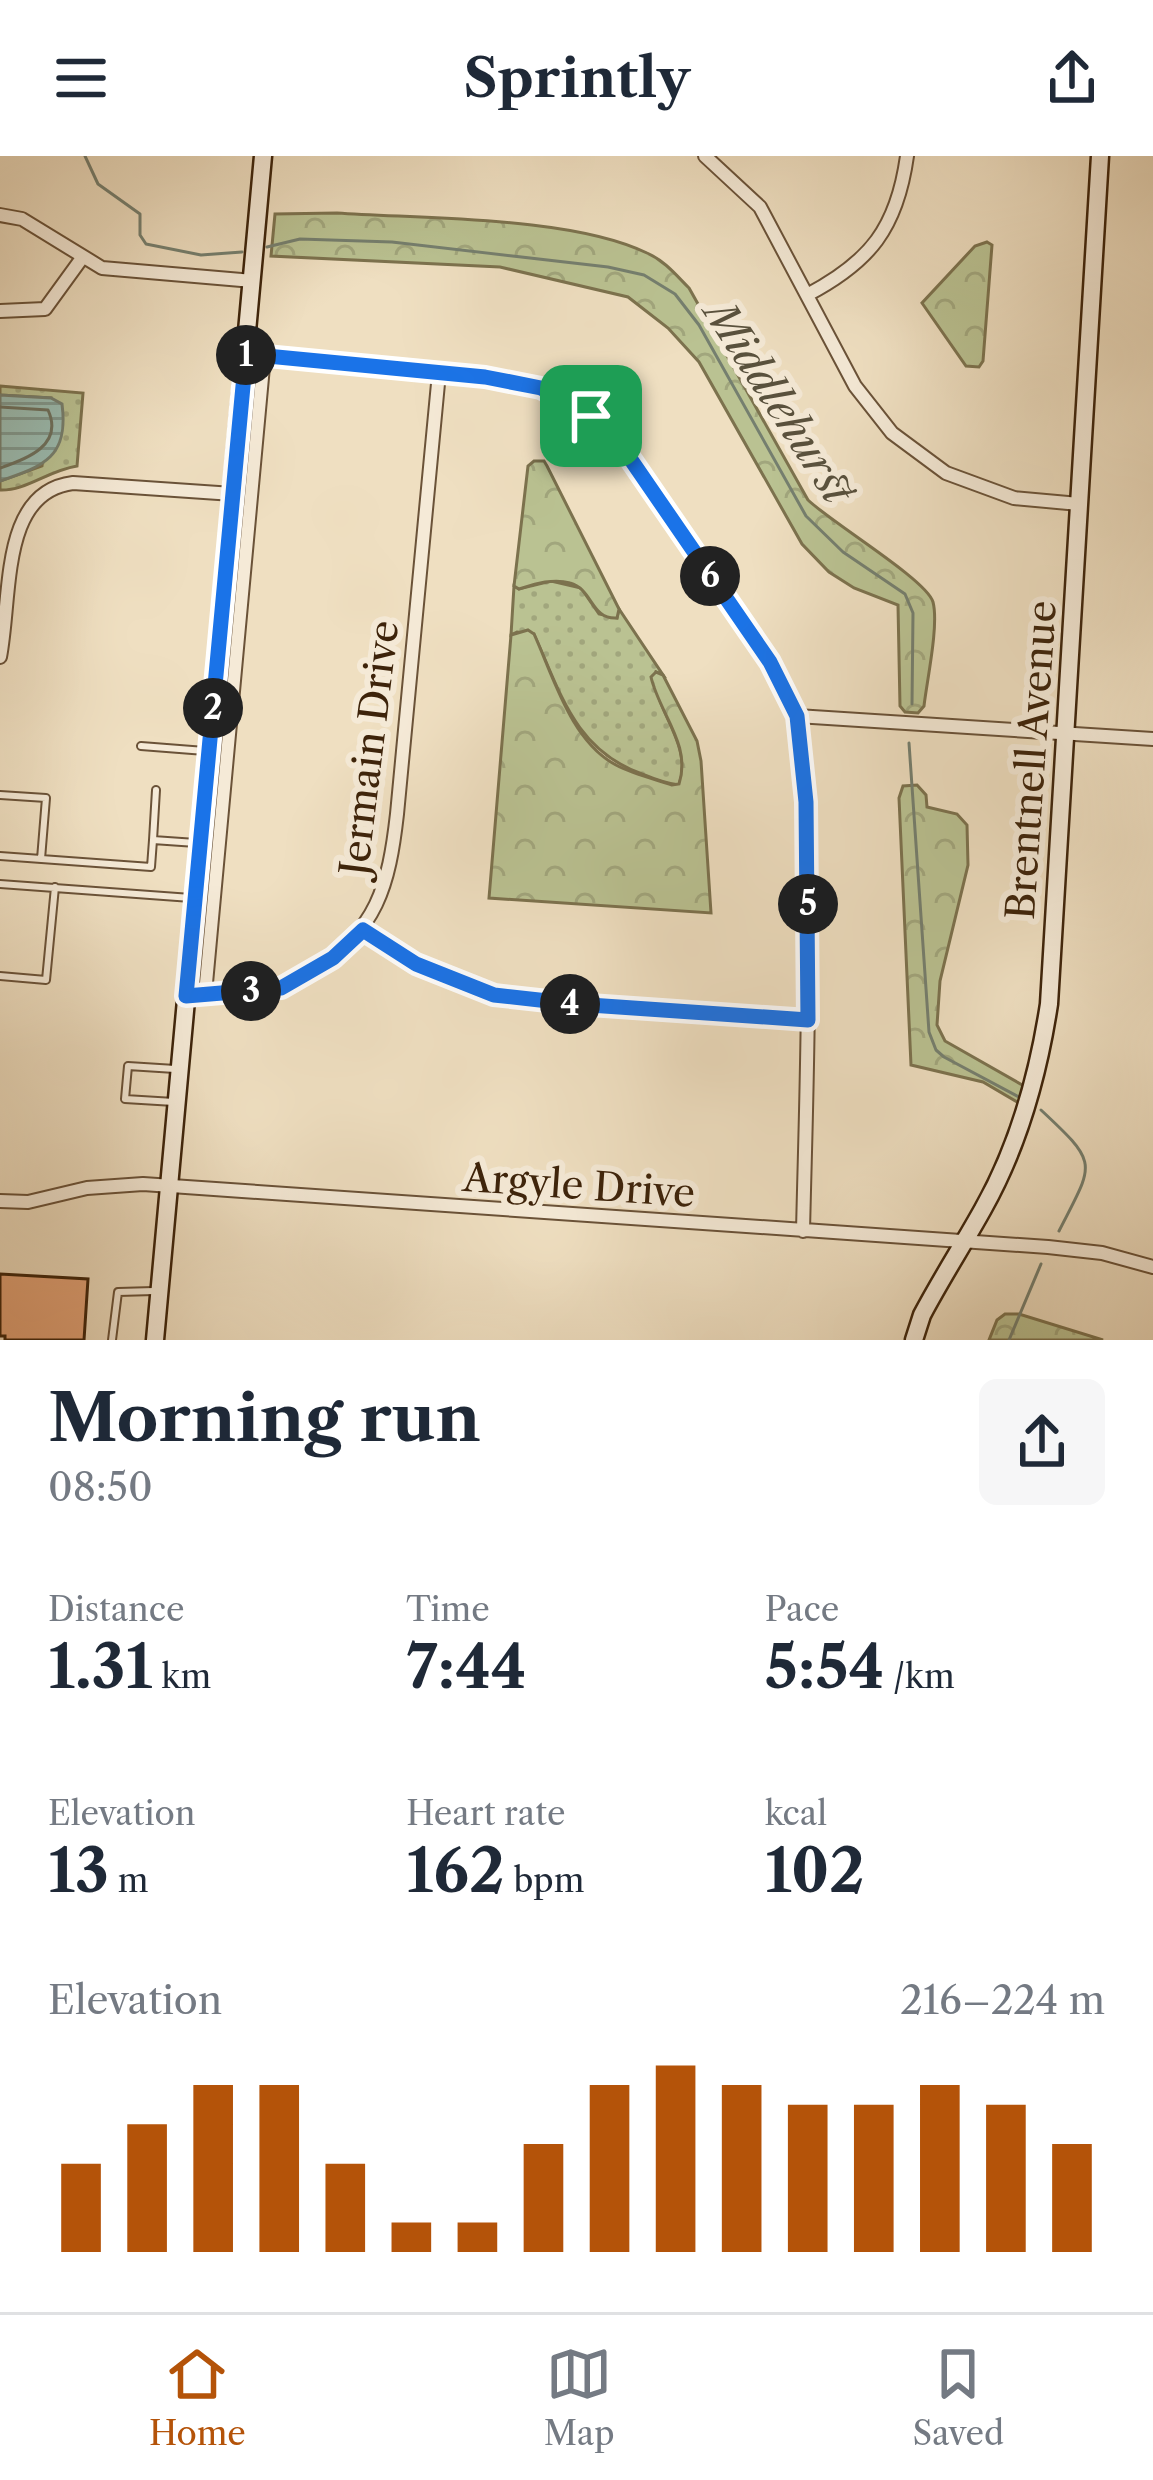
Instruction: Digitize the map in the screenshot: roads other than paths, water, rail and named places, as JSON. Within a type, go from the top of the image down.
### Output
[{"type":"street","points":[[155,1340],[179,1070],[195,995],[255,355],[253,281],[262,156]]},
{"type":"street","points":[[704,156],[760,207],[855,386],[892,434],[946,473],[1014,498],[1078,504]]},
{"type":"street","points":[[807,295],[845,275],[877,243],[901,198],[907,156]]},
{"type":"street","name":"Brentnell Avenue","points":[[914,1340],[922,1316],[983,1209],[1020,1126],[1049,1004],[1100,156]]},
{"type":"street","points":[[0,215],[22,219],[82,258],[113,270],[253,281]]},
{"type":"street","points":[[0,311],[45,309],[82,258]]},
{"type":"street","points":[[255,355],[541,388],[591,416],[627,454],[770,662],[797,716],[806,802],[803,1231]]},
{"type":"street","points":[[195,995],[195,898],[208,752],[233,494],[255,355]]},
{"type":"street","name":"Jermain Drive","points":[[195,995],[281,988],[333,958],[363,930],[380,899],[392,860],[439,373]]},
{"type":"street","points":[[0,657],[3,572],[12,526],[25,505],[45,490],[73,483],[233,494]]},
{"type":"street","points":[[797,716],[1153,739]]},
{"type":"street","points":[[363,930],[416,964],[494,995],[808,1020]]},
{"type":"street","name":"Argyle Drive","points":[[0,1201],[28,1202],[87,1188],[168,1186],[1102,1253],[1153,1267]]},
{"type":"lane","points":[[141,746],[208,752]]},
{"type":"lane","points":[[0,856],[151,867],[156,790]]},
{"type":"lane","points":[[0,794],[46,798],[41,859]]},
{"type":"lane","points":[[153,840],[200,843]]},
{"type":"lane","points":[[0,884],[195,898]]},
{"type":"lane","points":[[0,976],[46,980],[55,887]]},
{"type":"lane","points":[[176,1102],[125,1099],[128,1066],[179,1070]]},
{"type":"lane","points":[[112,1340],[118,1292],[159,1291]]},
{"type":"water","points":[[0,395],[51,398],[62,404],[63,422],[50,457],[0,481]]},
{"type":"waterway","name":"Middlehurst","points":[[85,156],[98,184],[140,214],[140,235],[146,244],[201,255],[242,252]]},
{"type":"waterway","name":"Middlehurst","points":[[267,247],[300,239],[392,242],[608,267],[644,275],[675,294],[699,325],[806,516],[843,552],[905,594],[913,613],[912,704]]},
{"type":"waterway","name":"Middlehurst","points":[[909,743],[929,1032],[944,1057],[1019,1097]]},
{"type":"waterway","name":"Middlehurst","points":[[1041,1110],[1074,1142],[1085,1165],[1079,1191],[1059,1231]]},
{"type":"waterway","name":"Middlehurst","points":[[1009,1340],[1041,1264]]}]
